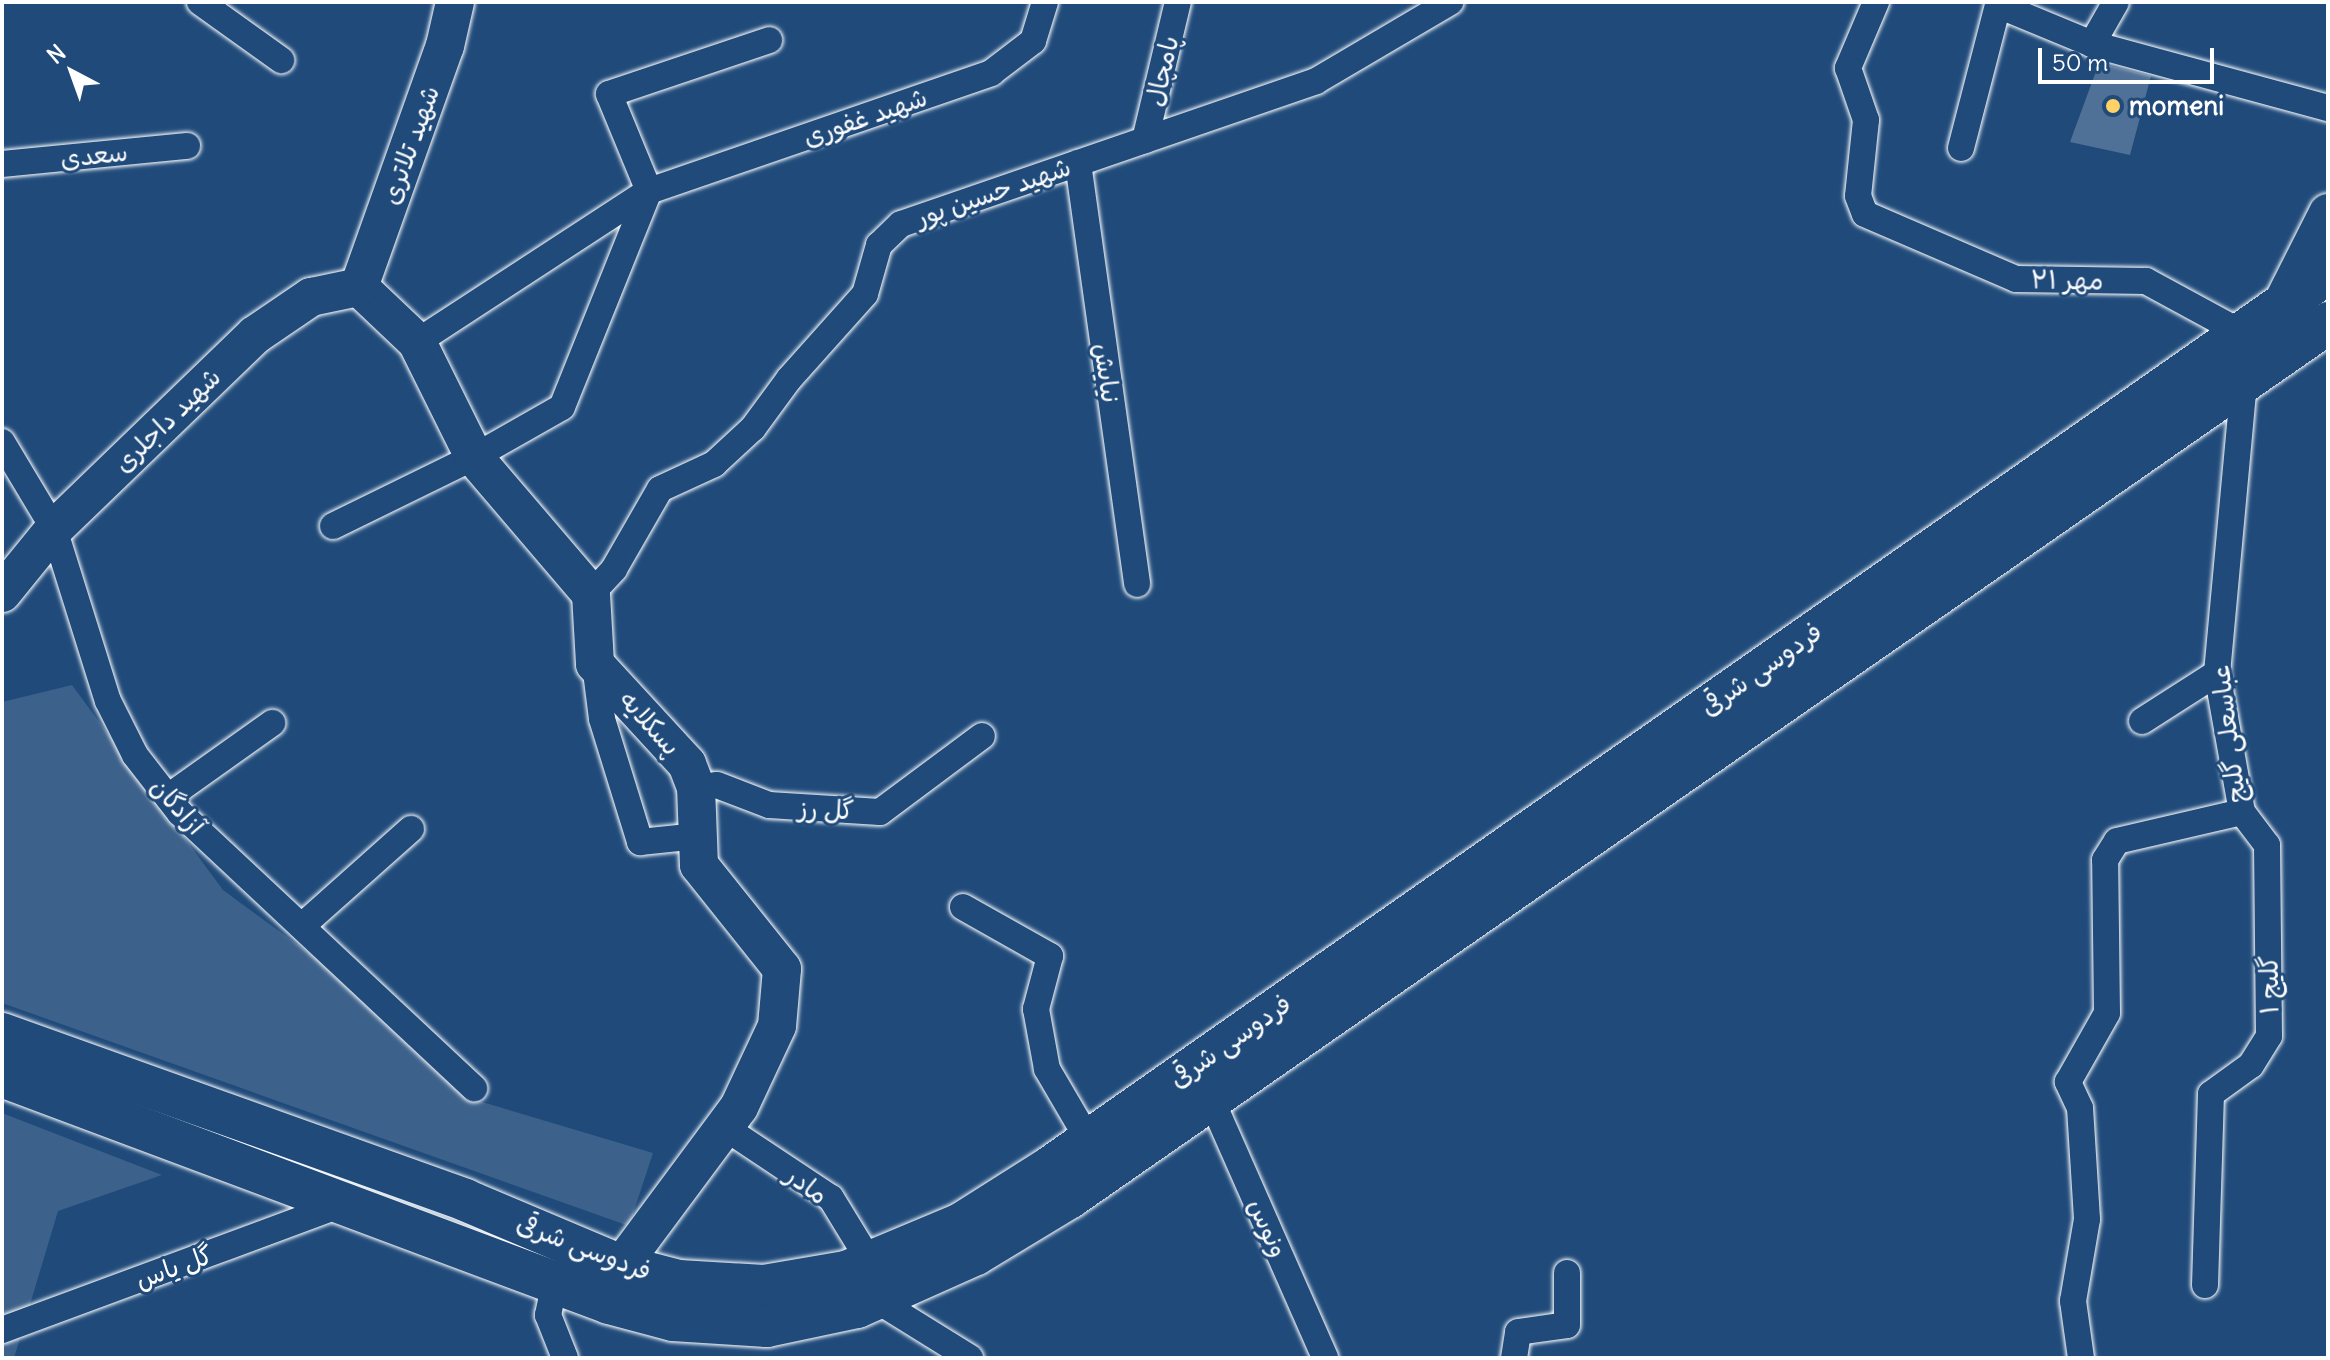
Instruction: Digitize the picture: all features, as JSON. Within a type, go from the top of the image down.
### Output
[{"type":"main road","name":"فردوسی شرقی","points":[[16,1060],[346,1203],[555,1282],[673,1320],[767,1326],[873,1280],[1089,1141],[2328,273]]},
{"type":"main road","name":"فردوسی شرقی","points":[[16,1060],[465,1200],[621,1266],[679,1281],[764,1286],[846,1272],[873,1280],[976,1254],[1070,1197],[2328,323]]},
{"type":"street","points":[[200,2],[281,60]]},
{"type":"street","name":"شهید تلاتری","points":[[359,287],[445,46],[455,2]]},
{"type":"street","name":"شهید غفوری","points":[[417,342],[649,191],[991,73],[1033,41],[1045,2]]},
{"type":"street","name":"پامچال","points":[[1145,140],[1178,2]]},
{"type":"street","name":"شهید حسین پور","points":[[591,594],[614,569],[660,489],[714,464],[753,428],[789,379],[865,294],[879,245],[901,224],[1316,81],[1419,14],[1450,2]]},
{"type":"street","name":"مهر ۲۱","points":[[1876,2],[1848,68],[1866,120],[1858,196],[1865,214],[2016,279],[2146,281],[2240,332]]},
{"type":"street","points":[[2092,44],[2116,2]]},
{"type":"street","points":[[1961,148],[1998,5],[2092,44],[2328,108]]},
{"type":"street","points":[[333,526],[474,457],[562,407],[649,191],[609,94],[769,40]]},
{"type":"street","name":"سعدی","points":[[2,164],[187,146]]},
{"type":"street","name":"نیایش","points":[[1078,163],[1137,584]]},
{"type":"street","points":[[2282,304],[2328,213]]},
{"type":"street","points":[[359,287],[417,342],[474,457],[591,594],[602,719],[640,842],[698,836]]},
{"type":"street","name":"شهید داجلری","points":[[2,593],[54,529],[255,335],[311,297],[359,287]]},
{"type":"street","name":"عباسعلی گلیج","points":[[2081,1358],[2073,1301],[2087,1219],[2080,1108],[2068,1082],[2107,1013],[2105,860],[2117,841],[2242,812],[2217,673],[2244,381]]},
{"type":"street","name":"آزادگان","points":[[2,442],[54,529],[108,701],[135,755],[168,797],[474,1088]]},
{"type":"street","name":"پسکلایه","points":[[595,664],[667,737],[696,787],[699,865],[782,969],[777,1026],[739,1107],[621,1266]]},
{"type":"street","points":[[2142,721],[2217,673]]},
{"type":"street","points":[[168,797],[272,723]]},
{"type":"street","name":"گل رز","points":[[696,787],[717,785],[769,805],[880,812],[982,736]]},
{"type":"street","name":"گلیج ۱","points":[[2205,1285],[2211,1094],[2251,1065],[2269,1036],[2267,845],[2242,812]]},
{"type":"street","points":[[302,926],[411,829]]},
{"type":"street","points":[[963,907],[1050,956],[1036,1009],[1047,1069],[1089,1141]]},
{"type":"street","name":"ونوس","points":[[1211,1099],[1325,1358]]},
{"type":"street","name":"مادر","points":[[724,1127],[831,1198],[873,1280]]},
{"type":"street","name":"گل یاس","points":[[2,1330],[346,1203]]},
{"type":"street","points":[[1514,1358],[1518,1332],[1567,1325],[1567,1273]]},
{"type":"street","points":[[873,1280],[970,1358]]},
{"type":"street","points":[[555,1282],[548,1315],[565,1358]]},
{"type":"shaded area","points":[[72,685],[223,890],[313,956],[472,1099],[653,1153],[629,1226],[2,1003],[2,702]]},
{"type":"shaded area","points":[[2,1113],[162,1175],[58,1211],[14,1358],[2,1358]]},
{"type":"building","name":"momeni","points":[[2099,63],[2151,76],[2130,155],[2070,142]]},
{"type":"place","name":"momeni","points":[[2113,106]]}]
